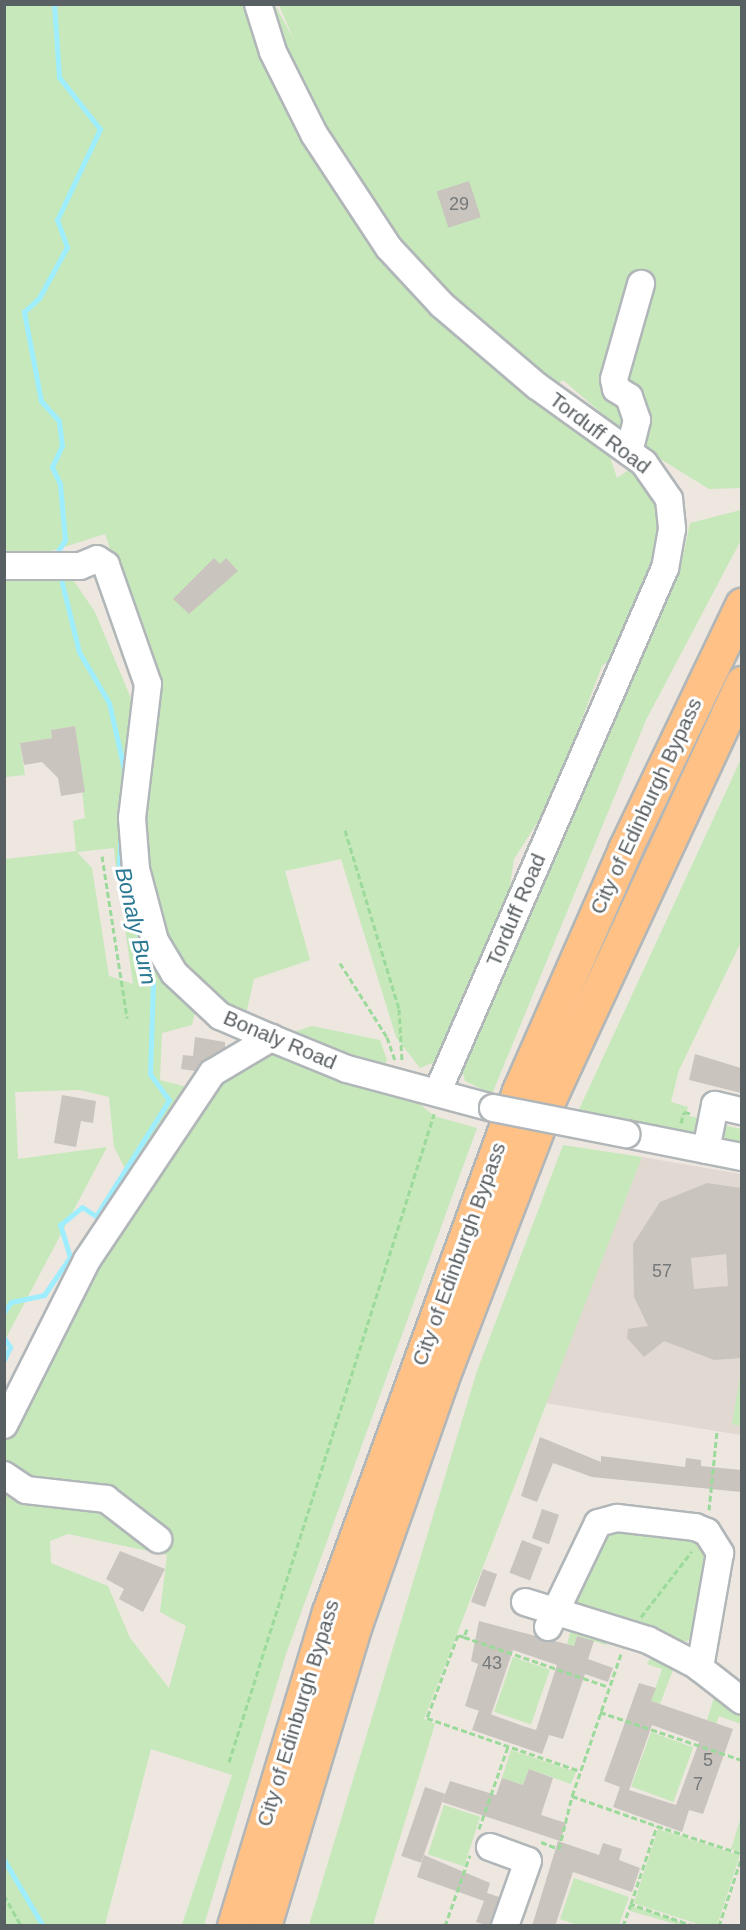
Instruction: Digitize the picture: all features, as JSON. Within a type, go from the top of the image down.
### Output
[{"type":"highway","name":"City of Edinburgh Bypass","points":[[234,1926],[329,1612],[519,1091],[634,828],[741,605]]},
{"type":"highway","name":"City of Edinburgh Bypass","points":[[264,1926],[356,1622],[446,1367],[548,1101],[741,683]]},
{"type":"street","name":"Torduff Road","points":[[258,4],[273,52],[314,134],[389,248],[442,305],[537,386],[629,452],[659,479],[669,499],[672,529],[665,568],[437,1093]]},
{"type":"street","points":[[629,452],[637,420],[629,397],[616,389],[614,380],[641,284]]},
{"type":"street","name":"Bonaly Road","points":[[4,566],[56,566],[97,560],[106,565],[148,684],[132,818],[136,868],[155,941],[195,994],[220,1016],[271,1038],[403,1084],[493,1108],[741,1157]]},
{"type":"street","points":[[4,1425],[87,1260],[212,1073],[271,1038]]},
{"type":"street","points":[[706,1150],[715,1105],[741,1110]]},
{"type":"street","points":[[4,1474],[26,1490],[106,1499],[159,1539]]},
{"type":"street","points":[[553,1620],[584,1543],[598,1523],[617,1518],[707,1532],[717,1543],[720,1564],[700,1668]]},
{"type":"street","points":[[525,1602],[553,1620],[628,1633],[700,1668],[741,1701]]},
{"type":"street","points":[[490,1847],[528,1861],[505,1926]]},
{"type":"path","points":[[345,830],[399,1009],[403,1084]]},
{"type":"path","points":[[102,856],[127,1018]]},
{"type":"path","points":[[340,963],[387,1037],[403,1084]]},
{"type":"path","points":[[229,1762],[437,1093]]},
{"type":"path","points":[[528,1861],[535,1840],[560,1849],[572,1796],[628,1633],[707,1532],[717,1431]]},
{"type":"path","points":[[465,1637],[467,1629]]},
{"type":"path","points":[[580,1772],[427,1718],[458,1635],[609,1687]]},
{"type":"path","points":[[600,1712],[741,1760]]},
{"type":"path","points":[[572,1796],[741,1855],[719,1926]]},
{"type":"path","points":[[623,1926],[657,1826]]},
{"type":"path","points":[[4,1895],[21,1926]]},
{"type":"path","points":[[631,1904],[682,1924],[694,1926]]},
{"type":"shaded area","points":[[642,1157],[741,1174],[741,1435],[545,1403]]},
{"type":"green space","points":[[4,5],[275,5],[294,40],[279,5],[742,5],[741,488],[709,489],[641,447],[563,380],[541,398],[609,454],[617,478],[634,466],[649,486],[659,521],[658,562],[622,649],[602,666],[551,801],[514,859],[506,911],[437,1061],[420,1068],[396,1037],[341,859],[285,871],[310,960],[254,979],[246,1014],[201,986],[192,1025],[162,1033],[160,1080],[191,1088],[132,1182],[114,1147],[109,1097],[80,1090],[15,1092],[18,1159],[107,1147],[5,1340],[5,859],[76,851],[73,821],[85,818],[75,726],[51,730],[52,738],[20,743],[25,775],[5,777],[5,574],[69,574],[95,612],[150,744],[160,675],[147,658],[105,534],[51,551],[5,557]],"holes":[[[114,848],[133,984],[109,976],[92,868],[77,852]]]},
{"type":"green space","points":[[741,510],[741,540],[646,720],[492,1094],[465,1081],[461,1065],[680,570],[690,523]]},
{"type":"green space","points":[[741,759],[741,942],[679,1070],[671,1102],[688,1107],[686,1115],[702,1119],[698,1133],[576,1116]]},
{"type":"green space","points":[[312,1026],[380,1040],[387,1060],[383,1067],[282,1036]]},
{"type":"green space","points":[[275,1046],[406,1092],[434,1116],[477,1128],[286,1654],[204,1925],[182,1925],[232,1775],[151,1749],[105,1925],[5,1925],[4,1434],[49,1341],[222,1077]],"holes":[[[68,1534],[167,1555],[160,1612],[186,1626],[169,1688],[130,1638],[108,1586],[51,1563],[50,1541]]]},
{"type":"green space","points":[[719,1124],[741,1129],[741,1143],[722,1138]]},
{"type":"green space","points":[[563,1145],[642,1157],[424,1719],[435,1724],[373,1925],[309,1925],[477,1371]]},
{"type":"green space","points":[[741,1371],[741,1426],[732,1424]]},
{"type":"green space","points":[[604,1528],[695,1533],[709,1544],[695,1628],[688,1641],[675,1643],[574,1611],[590,1547]]},
{"type":"green space","points":[[572,1626],[608,1638],[606,1645],[577,1636],[574,1646],[567,1644]]},
{"type":"green space","points":[[653,1654],[676,1662],[660,1704],[651,1701],[662,1669],[647,1664]]},
{"type":"green space","points":[[513,1657],[550,1670],[531,1725],[494,1712]]},
{"type":"green space","points":[[715,1694],[741,1709],[741,1724],[719,1716],[716,1724],[707,1720]]},
{"type":"green space","points":[[651,1732],[693,1747],[673,1802],[631,1787]]},
{"type":"green space","points":[[511,1750],[576,1772],[571,1784],[529,1769],[523,1785],[502,1778]]},
{"type":"green space","points":[[444,1805],[480,1817],[464,1866],[428,1854]]},
{"type":"green space","points":[[741,1817],[742,1852],[731,1849]]},
{"type":"green space","points":[[658,1829],[740,1856],[717,1926],[704,1926],[634,1903]]},
{"type":"green space","points":[[574,1878],[629,1897],[619,1925],[578,1925],[560,1919]]},
{"type":"green space","points":[[632,1906],[680,1922],[679,1925],[630,1911]]},
{"type":"building","points":[[469,181],[481,217],[448,228],[437,192]]},
{"type":"building","points":[[214,558],[220,564],[226,558],[238,571],[189,614],[173,599]]},
{"type":"building","points":[[75,726],[85,792],[61,796],[58,778],[42,762],[24,765],[20,743],[52,738],[51,730]]},
{"type":"building","points":[[195,1037],[225,1042],[225,1048],[195,1071],[181,1069],[183,1055],[193,1056]]},
{"type":"building","points":[[695,1054],[741,1068],[741,1093],[689,1080]]},
{"type":"building","points":[[62,1095],[96,1101],[93,1123],[81,1121],[76,1147],[54,1143]]},
{"type":"building","points":[[707,1183],[741,1188],[741,1358],[714,1360],[664,1341],[644,1357],[627,1338],[628,1329],[648,1326],[634,1297],[633,1244],[660,1202]],"holes":[[[726,1254],[728,1286],[694,1289],[691,1258]]]},
{"type":"building","points":[[540,1437],[601,1462],[601,1456],[685,1467],[686,1458],[701,1460],[701,1466],[741,1470],[741,1492],[592,1477],[553,1463],[537,1502],[521,1496]]},
{"type":"building","points":[[542,1509],[559,1515],[549,1544],[532,1538]]},
{"type":"building","points":[[522,1540],[543,1548],[530,1581],[509,1573]]},
{"type":"building","points":[[120,1551],[165,1569],[143,1612],[119,1599],[124,1589],[106,1579]]},
{"type":"building","points":[[483,1569],[497,1574],[485,1607],[471,1602]]},
{"type":"building","points":[[479,1621],[574,1646],[577,1636],[594,1641],[588,1659],[613,1668],[608,1682],[585,1674],[563,1739],[549,1735],[542,1754],[472,1730],[479,1711],[465,1706],[478,1664],[471,1661]],"holes":[[[513,1650],[557,1665],[536,1730],[491,1714]]]},
{"type":"building","points":[[639,1683],[656,1688],[651,1701],[733,1729],[703,1814],[689,1810],[682,1832],[613,1807],[620,1787],[604,1781]],"holes":[[[652,1725],[699,1742],[676,1805],[629,1790]]]},
{"type":"building","points":[[529,1769],[553,1778],[541,1815],[566,1823],[560,1841],[442,1802],[450,1781],[496,1795],[502,1778],[523,1785]]},
{"type":"building","points":[[425,1787],[445,1794],[421,1863],[401,1856]]},
{"type":"building","points":[[558,1841],[599,1855],[603,1843],[622,1849],[619,1860],[640,1868],[632,1892],[573,1872],[555,1926],[532,1926]]},
{"type":"building","points":[[424,1855],[490,1883],[487,1893],[499,1897],[490,1926],[476,1922],[484,1901],[417,1877]]},
{"type":"waterway","points":[[53,559],[65,540],[60,484],[52,467],[62,446],[59,421],[41,401],[24,312],[39,298],[67,247],[57,220],[100,129],[59,77],[54,4]]},
{"type":"waterway","points":[[4,553],[40,555]]},
{"type":"waterway","name":"Bonaly Burn","points":[[60,575],[79,652],[109,703],[124,769],[123,790]]},
{"type":"waterway","name":"Bonaly Burn","points":[[4,1312],[11,1302],[44,1295],[70,1257],[60,1225],[82,1207],[96,1216],[169,1100],[150,1074],[153,982],[119,866],[121,833]]},
{"type":"waterway","name":"Bonaly Burn","points":[[4,1338],[10,1347],[4,1360]]},
{"type":"waterway","name":"Bonaly Burn","points":[[4,1860],[43,1926]]}]
